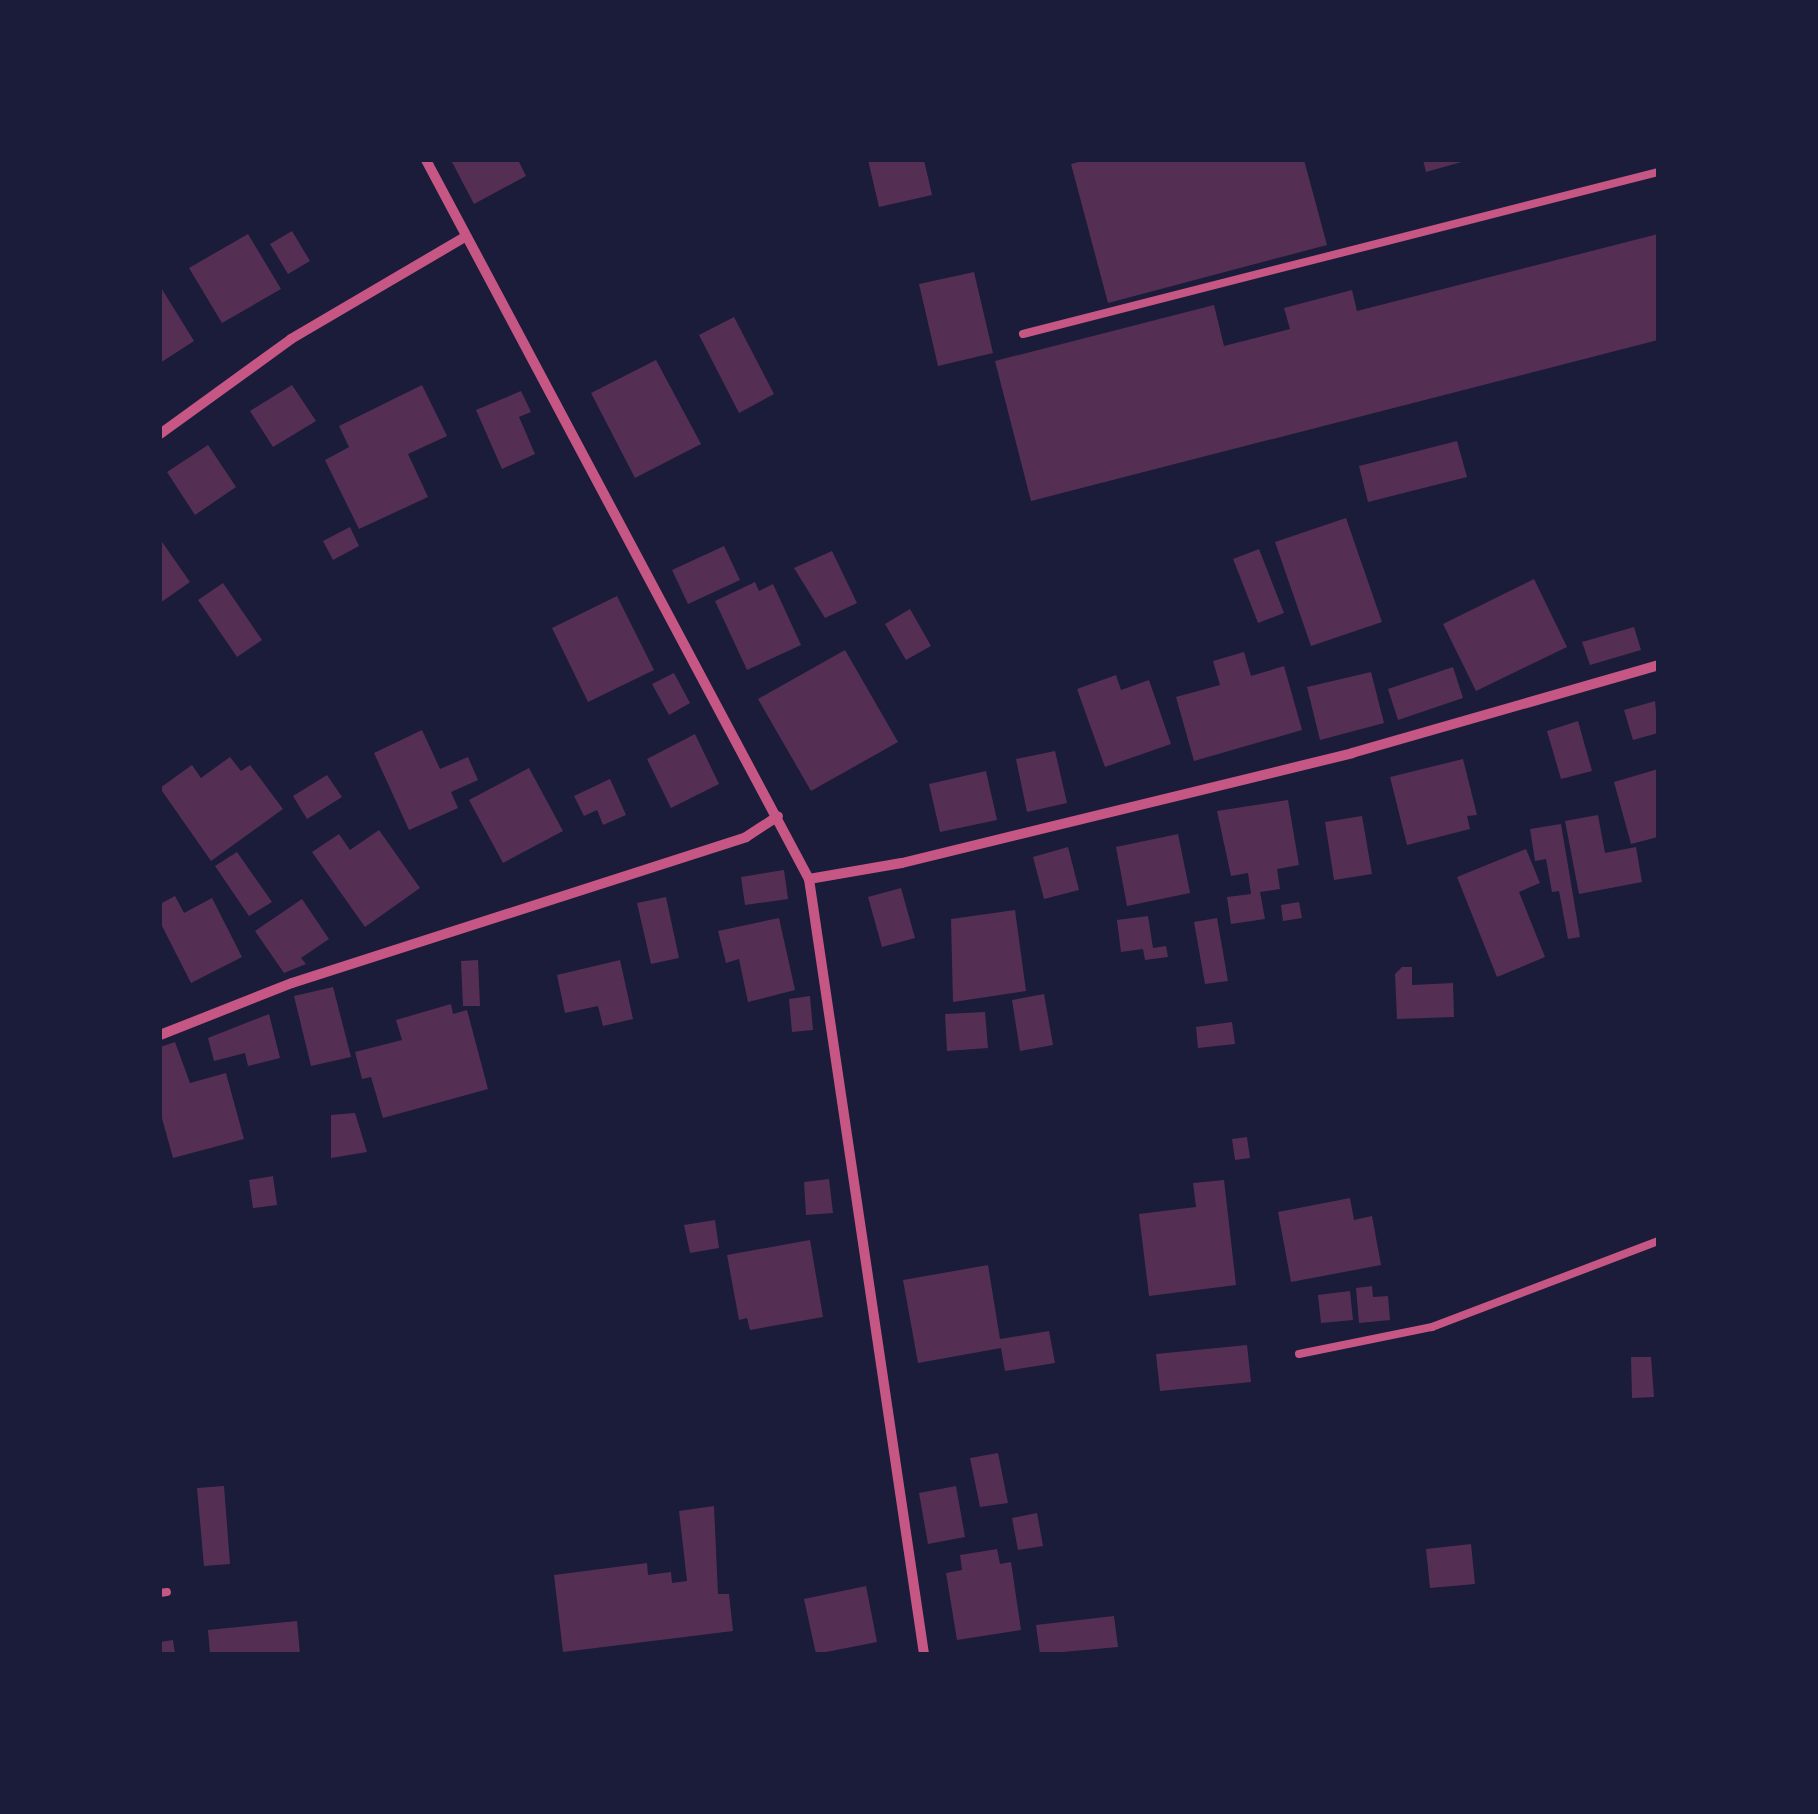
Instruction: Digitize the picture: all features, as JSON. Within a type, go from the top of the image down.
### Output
[{"type":"street","points":[[426,160],[809,879],[887,1431],[924,1654]]},
{"type":"street","points":[[160,434],[291,339],[465,237]]},
{"type":"street","points":[[809,879],[1352,752],[1658,665]]},
{"type":"street","points":[[160,1035],[292,982],[746,837],[778,816]]},
{"type":"lane","points":[[1022,334],[1658,172]]},
{"type":"lane","points":[[1299,1354],[1432,1327],[1658,1242]]},
{"type":"building","points":[[451,160],[518,160],[526,176],[474,204]]},
{"type":"building","points":[[868,160],[924,160],[932,195],[879,207]]},
{"type":"building","points":[[1086,160],[1304,160],[1327,245],[1108,303],[1071,164]]},
{"type":"building","points":[[1423,160],[1465,160],[1465,161],[1426,172]]},
{"type":"building","points":[[292,231],[310,261],[288,274],[270,244]]},
{"type":"building","points":[[248,234],[281,289],[222,323],[189,268]]},
{"type":"building","points":[[1658,234],[1658,340],[1031,501],[995,361],[1214,305],[1224,346],[1290,329],[1284,308],[1352,290],[1357,311]]},
{"type":"building","points":[[974,272],[993,353],[938,366],[919,284]]},
{"type":"building","points":[[160,286],[194,341],[160,363]]},
{"type":"building","points":[[734,317],[774,394],[739,413],[699,335]]},
{"type":"building","points":[[656,360],[701,444],[635,478],[591,393]]},
{"type":"building","points":[[292,385],[316,421],[273,447],[250,411]]},
{"type":"building","points":[[422,385],[447,436],[408,454],[428,497],[359,529],[325,460],[349,447],[339,426]]},
{"type":"building","points":[[521,391],[531,412],[519,417],[535,454],[502,469],[476,410]]},
{"type":"building","points":[[1457,441],[1467,477],[1368,502],[1359,466]]},
{"type":"building","points":[[208,445],[236,487],[195,515],[167,472]]},
{"type":"building","points":[[1346,518],[1382,622],[1311,646],[1275,542]]},
{"type":"building","points":[[350,527],[359,546],[333,560],[323,541]]},
{"type":"building","points":[[160,539],[190,582],[160,603]]},
{"type":"building","points":[[724,546],[740,580],[688,604],[672,570]]},
{"type":"building","points":[[1259,549],[1284,613],[1258,623],[1233,559]]},
{"type":"building","points":[[832,551],[857,603],[825,618],[794,568]]},
{"type":"building","points":[[1534,579],[1567,647],[1476,691],[1443,624]]},
{"type":"building","points":[[755,582],[759,591],[773,584],[801,645],[747,670],[715,601]]},
{"type":"building","points":[[223,583],[262,640],[237,657],[198,600]]},
{"type":"building","points":[[617,596],[654,670],[588,702],[552,628]]},
{"type":"building","points":[[910,609],[931,646],[906,660],[885,624]]},
{"type":"building","points":[[1634,627],[1641,650],[1590,665],[1582,642]]},
{"type":"building","points":[[845,650],[898,742],[811,791],[758,699]]},
{"type":"building","points":[[1244,652],[1251,676],[1284,666],[1302,730],[1194,761],[1176,697],[1220,685],[1213,661]]},
{"type":"building","points":[[1453,667],[1463,698],[1398,720],[1388,689]]},
{"type":"building","points":[[1371,672],[1384,723],[1320,740],[1307,687]]},
{"type":"building","points":[[674,673],[690,703],[669,715],[652,684]]},
{"type":"building","points":[[1116,675],[1121,690],[1149,680],[1171,744],[1105,767],[1077,689]]},
{"type":"building","points":[[1655,701],[1658,733],[1633,740],[1624,710]]},
{"type":"building","points":[[1578,721],[1592,771],[1561,779],[1547,731]]},
{"type":"building","points":[[422,730],[440,769],[468,757],[478,780],[451,792],[458,808],[409,830],[374,753]]},
{"type":"building","points":[[695,734],[719,784],[671,808],[647,759]]},
{"type":"building","points":[[1055,751],[1067,803],[1027,812],[1016,759]]},
{"type":"building","points":[[230,757],[241,771],[250,765],[283,809],[211,861],[160,788],[192,765],[201,778]]},
{"type":"building","points":[[1463,759],[1477,815],[1467,816],[1470,829],[1407,845],[1390,777]]},
{"type":"building","points":[[529,768],[563,831],[503,863],[469,800]]},
{"type":"building","points":[[1658,769],[1658,837],[1631,844],[1614,782]]},
{"type":"building","points":[[986,771],[997,820],[940,832],[929,784]]},
{"type":"building","points":[[327,775],[342,797],[307,819],[293,796]]},
{"type":"building","points":[[610,779],[626,815],[603,825],[597,810],[584,816],[574,796]]},
{"type":"building","points":[[1288,800],[1299,865],[1277,869],[1280,889],[1260,892],[1265,919],[1231,924],[1227,897],[1251,894],[1248,873],[1231,876],[1217,811]]},
{"type":"building","points":[[1598,815],[1605,853],[1636,847],[1642,882],[1579,894],[1565,821]]},
{"type":"building","points":[[1362,816],[1372,874],[1334,880],[1325,822]]},
{"type":"building","points":[[1561,824],[1580,937],[1568,939],[1559,891],[1552,892],[1546,859],[1535,861],[1530,829]]},
{"type":"building","points":[[379,830],[420,888],[365,927],[312,852],[339,834],[350,850]]},
{"type":"building","points":[[1178,834],[1190,893],[1127,906],[1116,847]]},
{"type":"building","points":[[1068,847],[1079,890],[1044,899],[1033,857]]},
{"type":"building","points":[[1526,849],[1540,883],[1519,892],[1545,957],[1497,977],[1457,877]]},
{"type":"building","points":[[237,852],[272,902],[249,916],[215,866]]},
{"type":"building","points":[[784,870],[788,899],[745,905],[741,877]]},
{"type":"building","points":[[901,888],[915,938],[882,947],[868,897]]},
{"type":"building","points":[[175,896],[184,913],[212,898],[242,957],[191,983],[160,922],[160,904]]},
{"type":"building","points":[[666,897],[679,958],[651,964],[637,903]]},
{"type":"building","points":[[302,899],[329,939],[301,958],[306,964],[284,973],[255,931]]},
{"type":"building","points":[[1299,902],[1302,918],[1283,921],[1281,905]]},
{"type":"building","points":[[1015,910],[1026,991],[953,1002],[951,919]]},
{"type":"building","points":[[1148,916],[1153,948],[1166,946],[1168,957],[1145,960],[1143,949],[1121,952],[1117,920]]},
{"type":"building","points":[[779,918],[795,990],[748,1002],[739,959],[726,963],[718,931]]},
{"type":"building","points":[[1217,918],[1228,981],[1205,984],[1194,922]]},
{"type":"building","points":[[478,960],[480,1006],[463,1006],[461,961]]},
{"type":"building","points":[[620,960],[633,1019],[603,1026],[598,1006],[565,1013],[557,975]]},
{"type":"building","points":[[1402,967],[1412,967],[1412,985],[1453,983],[1454,1017],[1397,1019],[1395,974]]},
{"type":"building","points":[[333,987],[351,1057],[311,1066],[294,996]]},
{"type":"building","points":[[1044,994],[1053,1045],[1020,1051],[1012,1000]]},
{"type":"building","points":[[810,996],[813,1030],[792,1032],[789,999]]},
{"type":"building","points":[[451,1004],[453,1014],[467,1010],[488,1089],[383,1118],[371,1077],[362,1079],[355,1052],[402,1040],[396,1020]]},
{"type":"building","points":[[985,1012],[988,1048],[947,1051],[945,1014]]},
{"type":"building","points":[[269,1014],[280,1058],[248,1066],[245,1053],[214,1061],[208,1038]]},
{"type":"building","points":[[1232,1022],[1235,1044],[1198,1048],[1196,1027]]},
{"type":"building","points":[[175,1042],[190,1083],[226,1073],[244,1139],[173,1158],[160,1111],[160,1047]]},
{"type":"building","points":[[355,1113],[367,1152],[331,1158],[331,1115]]},
{"type":"building","points":[[1247,1137],[1250,1158],[1235,1160],[1232,1139]]},
{"type":"building","points":[[273,1176],[277,1205],[253,1208],[249,1180]]},
{"type":"building","points":[[829,1179],[833,1213],[806,1215],[804,1182]]},
{"type":"building","points":[[1224,1180],[1236,1285],[1149,1296],[1139,1214],[1196,1207],[1193,1183]]},
{"type":"building","points":[[1350,1198],[1354,1220],[1372,1216],[1381,1265],[1291,1282],[1278,1212]]},
{"type":"building","points":[[715,1220],[719,1248],[690,1253],[684,1225]]},
{"type":"building","points":[[810,1240],[823,1317],[750,1330],[747,1318],[739,1320],[727,1255]]},
{"type":"building","points":[[988,1265],[1000,1339],[1049,1331],[1055,1363],[1005,1371],[1001,1348],[918,1363],[903,1280]]},
{"type":"building","points":[[1372,1286],[1373,1297],[1388,1296],[1390,1320],[1359,1323],[1356,1288]]},
{"type":"building","points":[[1350,1291],[1353,1320],[1321,1323],[1318,1295]]},
{"type":"building","points":[[1247,1345],[1251,1382],[1160,1391],[1156,1354]]},
{"type":"building","points":[[1631,1357],[1651,1357],[1654,1397],[1632,1398]]},
{"type":"building","points":[[998,1453],[1008,1503],[980,1507],[970,1458]]},
{"type":"building","points":[[224,1486],[230,1564],[204,1566],[197,1488]]},
{"type":"building","points":[[956,1486],[965,1537],[928,1544],[919,1493]]},
{"type":"building","points":[[714,1506],[718,1594],[729,1594],[733,1631],[563,1652],[554,1575],[647,1563],[648,1575],[671,1572],[672,1583],[687,1581],[679,1511]]},
{"type":"building","points":[[1037,1513],[1043,1546],[1018,1550],[1012,1518]]},
{"type":"building","points":[[1471,1544],[1475,1584],[1430,1588],[1426,1549]]},
{"type":"building","points":[[997,1549],[1000,1564],[1011,1562],[1021,1630],[957,1640],[946,1573],[962,1570],[960,1555]]},
{"type":"building","points":[[866,1586],[877,1642],[816,1654],[804,1599]]},
{"type":"building","points":[[1114,1616],[1118,1647],[1040,1654],[1036,1625]]},
{"type":"building","points":[[297,1621],[300,1654],[210,1654],[208,1630]]},
{"type":"building","points":[[173,1640],[175,1654],[160,1654],[160,1642]]}]
